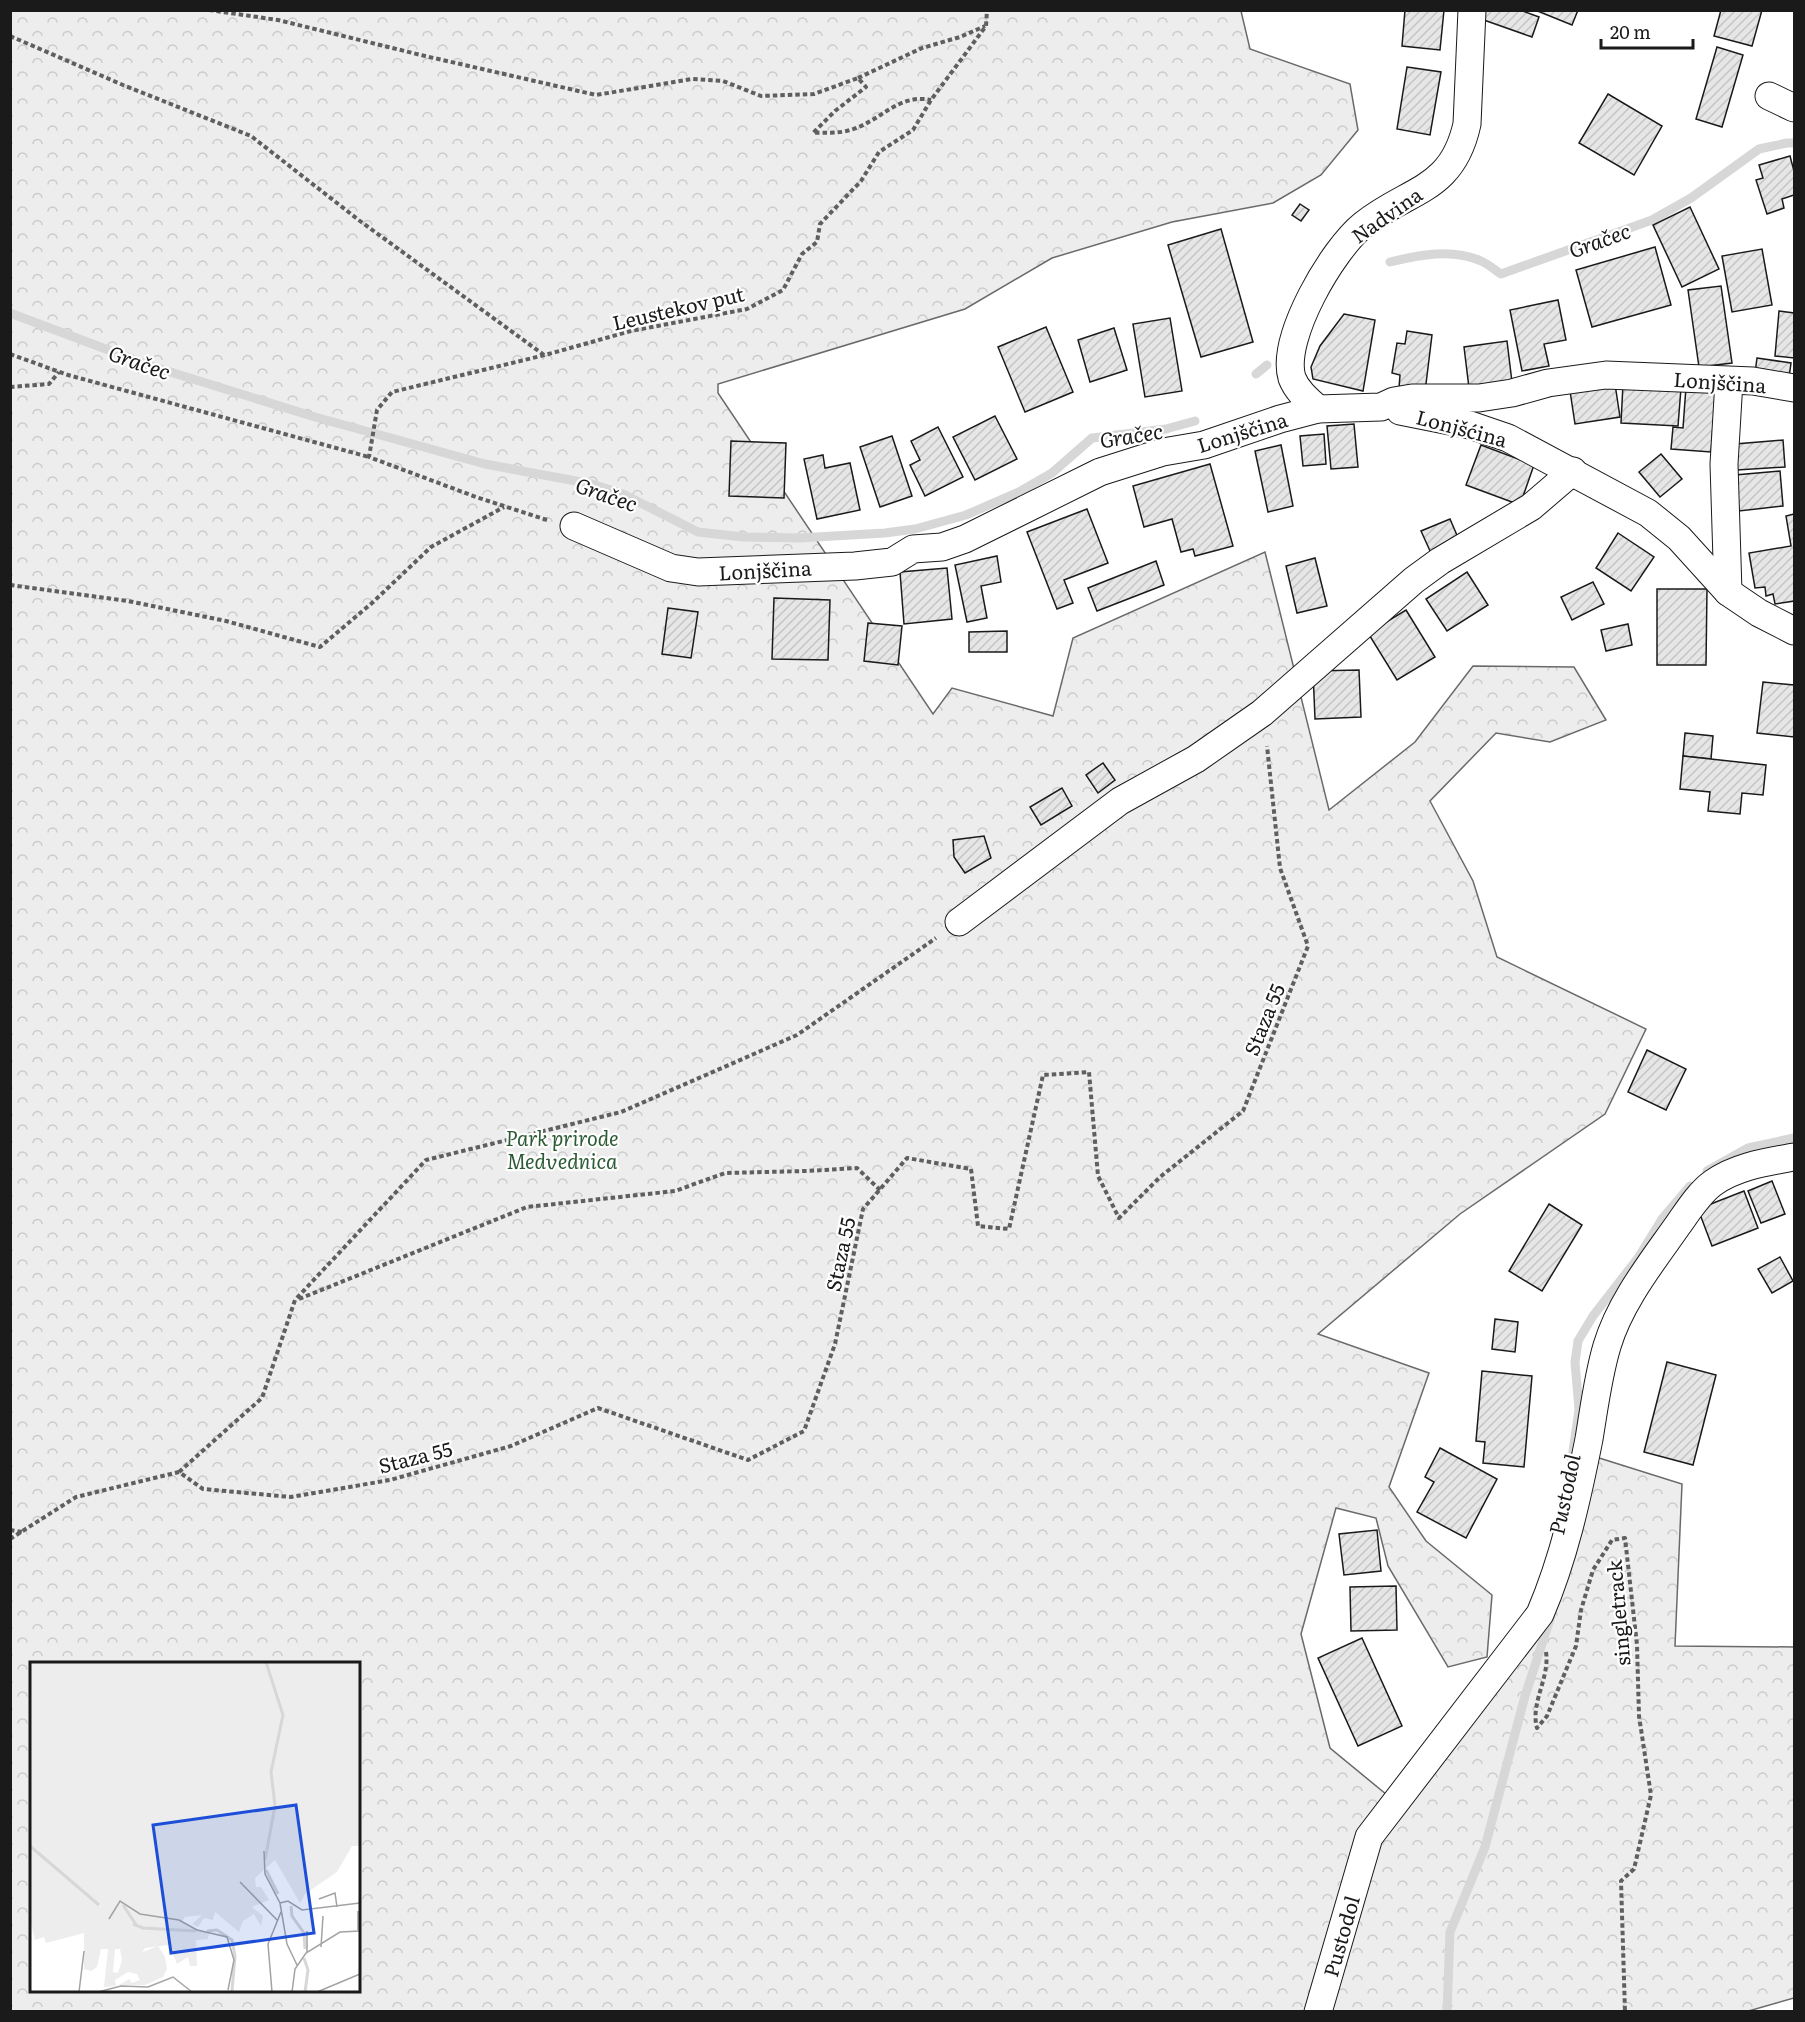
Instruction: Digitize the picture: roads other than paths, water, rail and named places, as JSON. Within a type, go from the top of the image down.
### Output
[{"type":"street","name":"Nadvina","points":[[1318,409],[1301,393],[1292,377],[1292,354],[1297,329],[1311,297],[1345,243],[1363,225],[1437,179],[1454,162],[1463,143],[1467,124],[1472,10]]},
{"type":"street","points":[[1769,96],[1794,108]]},
{"type":"street","name":"Lonjščina","points":[[574,526],[670,568],[698,572],[855,566],[892,562],[913,549],[942,547],[965,539],[1100,472],[1163,452],[1204,445],[1280,419],[1318,409],[1381,407],[1394,401],[1412,398],[1479,398],[1512,393],[1570,379],[1606,375],[1753,381],[1794,388]]},
{"type":"street","points":[[1728,592],[1724,464],[1729,381]]},
{"type":"street","name":"Lonjšćina","points":[[1381,407],[1470,425],[1508,438],[1573,471]]},
{"type":"street","points":[[959,922],[1120,801],[1196,759],[1262,713],[1414,580],[1440,561],[1531,507],[1573,471],[1648,513],[1679,538],[1728,592],[1759,613],[1794,631]]},
{"type":"street","name":"Pustodol","points":[[1318,2012],[1369,1837],[1540,1614],[1551,1589],[1571,1524],[1607,1345],[1622,1311],[1690,1208],[1711,1184],[1732,1172],[1794,1157]]},
{"type":"waterway","name":"Gračec","points":[[1390,262],[1424,255],[1459,255],[1481,261],[1501,274],[1652,220],[1691,198],[1759,149],[1794,143]]},
{"type":"waterway","name":"Gračec","points":[[10,313],[151,366],[315,417],[485,464],[592,484],[623,494],[698,532],[743,537],[799,538],[915,529],[966,515],[1019,492],[1052,473],[1092,438],[1166,429],[1195,421]]},
{"type":"waterway","name":"Gračec","points":[[1256,374],[1267,365]]},
{"type":"waterway","name":"Pustodol","points":[[1707,1171],[1748,1148],[1794,1138]]},
{"type":"waterway","name":"Pustodol","points":[[1571,1465],[1579,1410],[1575,1362],[1578,1341],[1593,1316],[1638,1258],[1662,1219],[1690,1186]]},
{"type":"waterway","name":"Pustodol","points":[[1447,2012],[1450,1932],[1485,1847],[1525,1696],[1551,1616]]},
{"type":"park label","name":"Park prirode Medvednica","points":[[562,1148]]}]
